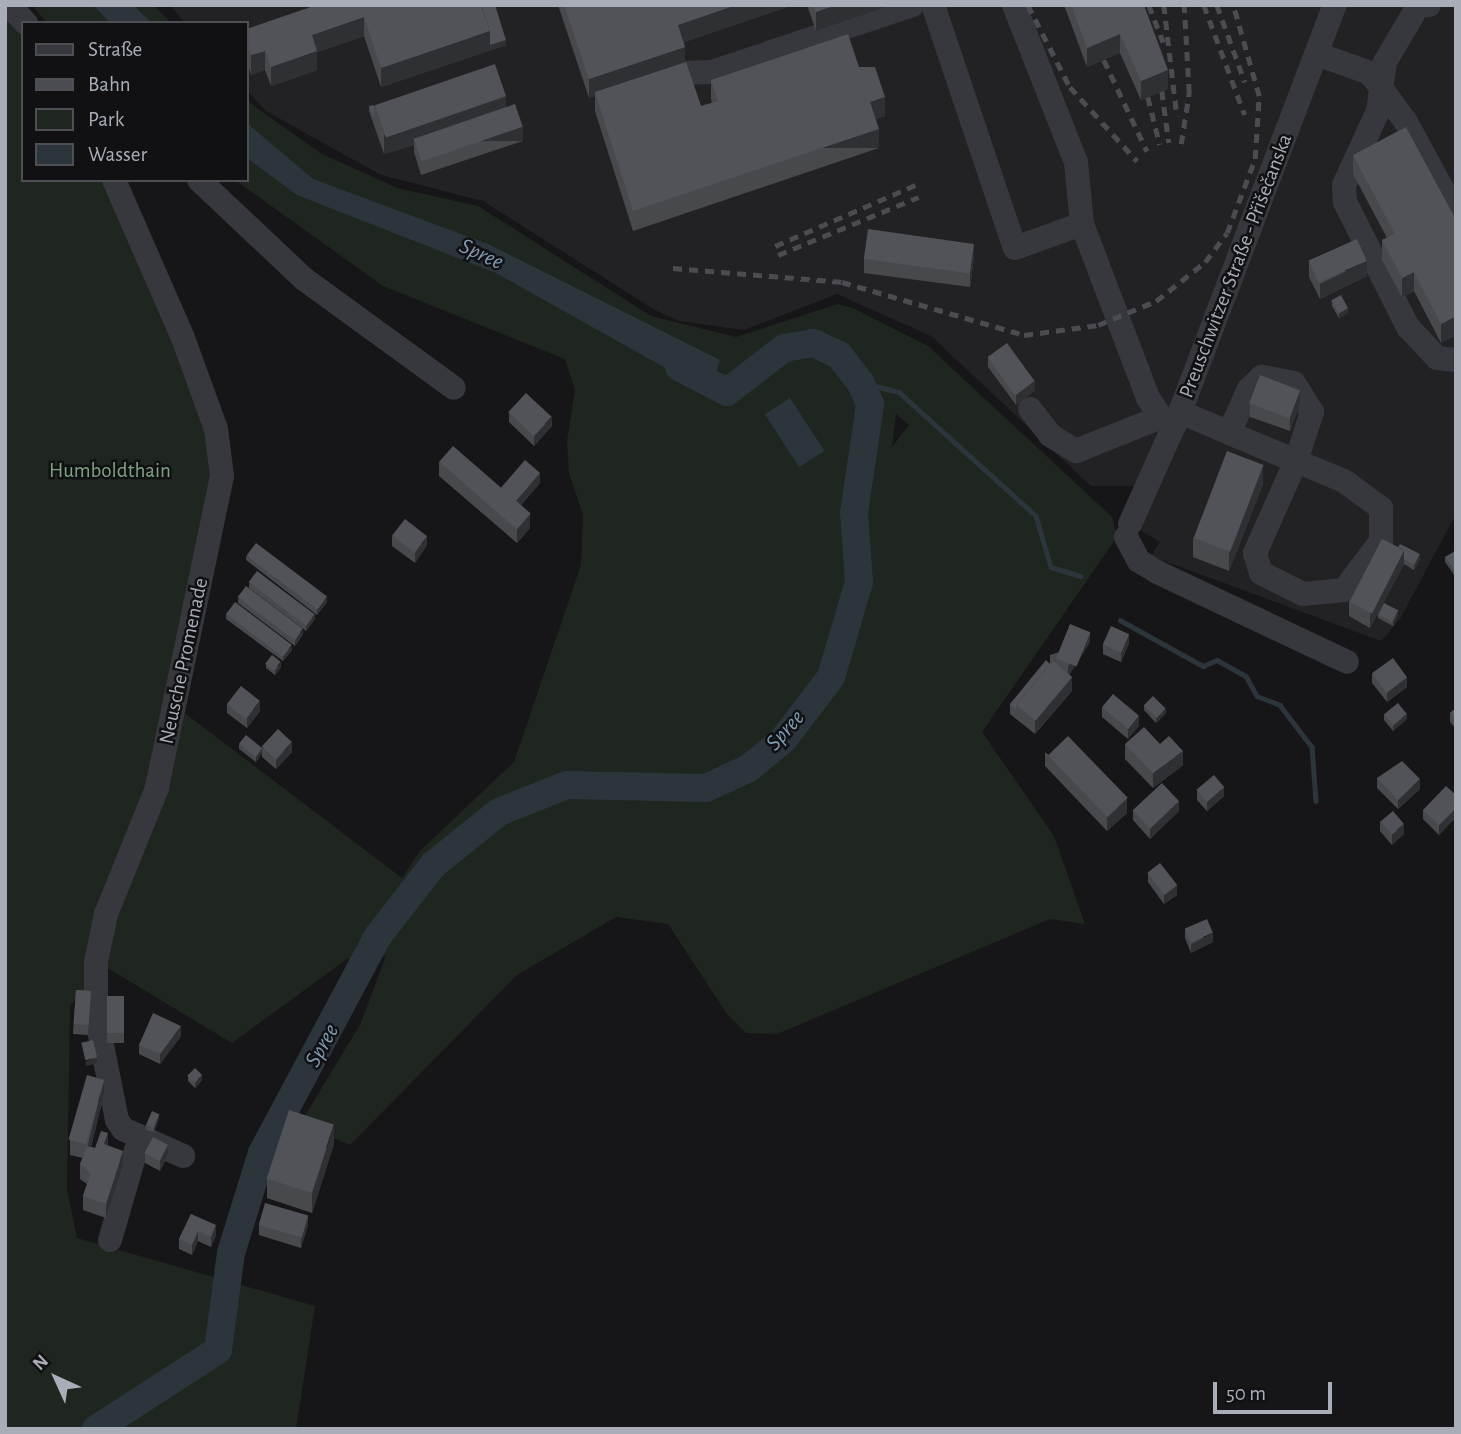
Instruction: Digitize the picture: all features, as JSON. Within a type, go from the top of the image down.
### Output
[{"type":"street","points":[[9,5],[24,21]]},
{"type":"street","points":[[685,73],[712,72],[912,5]]},
{"type":"street","points":[[933,5],[1015,248],[1082,224]]},
{"type":"street","points":[[1014,5],[1076,162],[1082,224],[1148,398],[1172,418],[1229,433],[1296,461],[1344,481],[1381,508],[1381,541],[1344,590],[1303,594],[1261,573],[1255,553],[1296,461],[1312,412],[1294,383],[1262,377],[1249,389],[1229,433]]},
{"type":"street","name":"Preuschwitzer Straße - Přišečanska","points":[[1335,5],[1128,531],[1139,561],[1157,572],[1347,662]]},
{"type":"street","points":[[1429,5],[1418,6],[1402,28],[1385,62],[1383,88],[1344,185],[1345,202],[1408,327],[1437,358],[1456,360]]},
{"type":"street","points":[[1317,54],[1354,64],[1383,88],[1456,214]]},
{"type":"street","name":"Neusche Promenade","points":[[115,182],[188,351],[216,429],[222,476],[157,788],[106,914],[96,962],[96,1015],[117,1120],[140,1136],[183,1156]]},
{"type":"street","points":[[201,182],[304,279],[454,388]]},
{"type":"street","points":[[1030,409],[1076,452],[1172,418]]},
{"type":"street","points":[[110,1240],[140,1136]]},
{"type":"shaded area","points":[[170,5],[1456,5],[1456,514],[1400,619],[1381,641],[1151,556],[1160,542],[1138,529],[1138,486],[1091,486],[931,336],[837,294],[744,330],[679,321],[655,310],[483,201],[381,175],[266,111],[248,91],[248,21],[183,21]]},
{"type":"green space","points":[[32,5],[154,5],[169,21],[45,21]]},
{"type":"green space","name":"Humboldthain","points":[[5,15],[21,32],[21,182],[102,182],[170,322],[210,429],[215,479],[151,785],[84,992],[70,1005],[67,1190],[77,1238],[315,1306],[296,1429],[5,1429]]},
{"type":"green space","points":[[248,102],[322,154],[397,188],[478,206],[651,316],[736,337],[838,304],[853,308],[928,346],[1112,517],[1117,537],[982,732],[1054,836],[1085,924],[1050,919],[777,1034],[746,1033],[727,1014],[668,924],[616,917],[517,975],[350,1145],[300,1124],[360,1025],[386,956],[347,959],[232,1043],[106,967],[113,915],[182,711],[402,878],[420,851],[514,762],[581,565],[583,515],[569,473],[567,441],[575,390],[565,359],[383,286],[238,182],[248,182]],"holes":[[[896,414],[909,425],[892,447]]]},
{"type":"water","points":[[93,5],[133,5],[150,21],[108,21]]},
{"type":"water","points":[[248,124],[313,179],[488,244],[720,360],[710,393],[496,273],[297,195],[248,159]]},
{"type":"water","points":[[790,398],[824,451],[799,467],[765,414]]},
{"type":"building","points":[[317,5],[481,5],[490,31],[381,68],[364,17],[312,35],[317,51],[271,67],[265,51],[251,55],[248,29]]},
{"type":"building","points":[[481,5],[495,5],[506,40],[490,45],[490,31]]},
{"type":"building","points":[[564,5],[736,5],[678,25],[685,47],[589,79]]},
{"type":"building","points":[[813,5],[836,5],[816,12]]},
{"type":"building","points":[[1071,5],[1144,5],[1168,70],[1141,81],[1120,34],[1087,48]]},
{"type":"building","points":[[848,34],[859,67],[875,67],[885,97],[870,102],[879,129],[633,211],[595,92],[686,62],[701,106],[718,101],[711,80]]},
{"type":"building","points":[[495,64],[506,96],[386,137],[375,105]]},
{"type":"building","points":[[515,104],[523,127],[422,162],[414,139]]},
{"type":"building","points":[[374,105],[374,118],[369,106]]},
{"type":"building","points":[[1406,127],[1456,220],[1456,316],[1441,324],[1414,272],[1402,278],[1382,240],[1395,234],[1353,155]]},
{"type":"building","points":[[868,229],[974,244],[970,274],[864,259]]},
{"type":"building","points":[[1357,239],[1367,261],[1318,282],[1309,261]]},
{"type":"building","points":[[1341,295],[1348,308],[1338,313],[1331,300]]},
{"type":"building","points":[[1007,343],[1035,381],[1015,395],[988,357]]},
{"type":"building","points":[[1260,375],[1300,390],[1289,418],[1249,403]]},
{"type":"building","points":[[526,393],[552,417],[534,436],[508,412]]},
{"type":"building","points":[[453,446],[531,514],[517,529],[439,462]]},
{"type":"building","points":[[1227,451],[1263,465],[1230,552],[1194,538]]},
{"type":"building","points":[[525,460],[540,473],[516,501],[501,488]]},
{"type":"building","points":[[405,519],[427,536],[414,553],[392,536]]},
{"type":"building","points":[[1382,539],[1404,550],[1372,614],[1350,602]]},
{"type":"building","points":[[256,543],[327,597],[317,609],[246,556]]},
{"type":"building","points":[[1400,544],[1420,554],[1414,565],[1404,559],[1404,550],[1398,547]]},
{"type":"building","points":[[1455,551],[1456,570],[1455,571],[1445,557]]},
{"type":"building","points":[[257,571],[315,614],[306,626],[249,582]]},
{"type":"building","points":[[246,586],[303,629],[294,640],[238,597]]},
{"type":"building","points":[[235,602],[292,645],[283,657],[226,614]]},
{"type":"building","points":[[1384,603],[1398,610],[1392,622],[1378,615]]},
{"type":"building","points":[[1070,624],[1090,632],[1077,667],[1056,658]]},
{"type":"building","points":[[1111,626],[1129,634],[1121,652],[1103,644]]},
{"type":"building","points":[[272,655],[281,662],[274,670],[265,664]]},
{"type":"building","points":[[1393,658],[1407,677],[1386,693],[1372,673]]},
{"type":"building","points":[[1046,660],[1050,664],[1016,704],[1016,709],[1010,704]]},
{"type":"building","points":[[1053,661],[1072,677],[1036,721],[1016,705]]},
{"type":"building","points":[[241,686],[260,701],[246,719],[227,704]]},
{"type":"building","points":[[1113,694],[1139,716],[1128,729],[1102,707]]},
{"type":"building","points":[[1153,696],[1166,709],[1157,718],[1144,705]]},
{"type":"building","points":[[1398,703],[1407,714],[1393,725],[1384,714]]},
{"type":"building","points":[[1456,708],[1456,720],[1450,713]]},
{"type":"building","points":[[1144,727],[1160,744],[1169,736],[1183,751],[1153,773],[1125,744]]},
{"type":"building","points":[[278,729],[292,742],[276,760],[262,747]]},
{"type":"building","points":[[246,735],[262,748],[255,757],[239,744]]},
{"type":"building","points":[[1068,736],[1128,798],[1108,817],[1048,755]]},
{"type":"building","points":[[1402,761],[1420,779],[1398,800],[1377,778]]},
{"type":"building","points":[[1214,775],[1224,787],[1207,802],[1196,790]]},
{"type":"building","points":[[1162,783],[1179,801],[1150,829],[1133,810]]},
{"type":"building","points":[[1446,786],[1456,795],[1456,808],[1439,825],[1423,810]]},
{"type":"building","points":[[1393,811],[1404,824],[1392,834],[1381,821]]},
{"type":"building","points":[[1160,863],[1177,885],[1165,895],[1147,873]]},
{"type":"building","points":[[1207,919],[1213,933],[1191,942],[1185,928]]},
{"type":"building","points":[[76,990],[91,991],[89,1025],[74,1024]]},
{"type":"building","points":[[107,996],[124,996],[124,1033],[107,1033]]},
{"type":"building","points":[[153,1013],[181,1026],[160,1054],[139,1045]]},
{"type":"building","points":[[93,1040],[97,1058],[85,1060],[81,1043]]},
{"type":"building","points":[[195,1068],[202,1075],[194,1083],[187,1076]]},
{"type":"building","points":[[87,1075],[104,1080],[86,1144],[69,1139]]},
{"type":"building","points":[[289,1110],[334,1125],[311,1193],[267,1178]]},
{"type":"building","points":[[152,1111],[159,1114],[154,1128],[146,1125]]},
{"type":"building","points":[[101,1131],[108,1133],[104,1144],[123,1151],[106,1204],[83,1196],[91,1173],[80,1164],[87,1146],[95,1148]]},
{"type":"building","points":[[153,1137],[168,1145],[160,1161],[145,1153]]},
{"type":"building","points":[[265,1203],[308,1215],[302,1238],[259,1225]]},
{"type":"building","points":[[191,1214],[216,1225],[211,1237],[198,1231],[192,1245],[179,1239]]},
{"type":"waterway","name":"Spree","points":[[96,1429],[218,1350],[231,1253],[262,1153],[378,936],[433,865],[499,812],[567,785],[706,788],[749,768],[783,740],[831,677],[859,582],[854,513],[870,404],[860,382],[839,355],[813,343],[784,348],[727,392],[679,367]]},
{"type":"waterway","points":[[860,382],[899,392],[1036,516],[1051,567],[1081,576]]},
{"type":"waterway","points":[[1120,620],[1203,666],[1217,660],[1246,676],[1257,696],[1280,705],[1312,747],[1316,801]]},
{"type":"railway","points":[[1028,5],[1070,87],[1137,161]]},
{"type":"railway","points":[[1149,5],[1163,42]]},
{"type":"railway","points":[[1164,5],[1177,116]]},
{"type":"railway","points":[[1181,144],[1189,93],[1184,5]]},
{"type":"railway","points":[[1204,5],[1245,115]]},
{"type":"railway","points":[[1217,5],[1245,82]]},
{"type":"railway","points":[[673,268],[842,282],[1024,335],[1098,325],[1156,301],[1205,262],[1227,233],[1255,159],[1259,96],[1233,5]]},
{"type":"railway","points":[[1104,60],[1147,151]]},
{"type":"railway","points":[[1162,91],[1169,143]]},
{"type":"railway","points":[[1148,97],[1160,145]]},
{"type":"railway","points":[[775,246],[915,185]]},
{"type":"railway","points":[[778,255],[919,197]]}]
